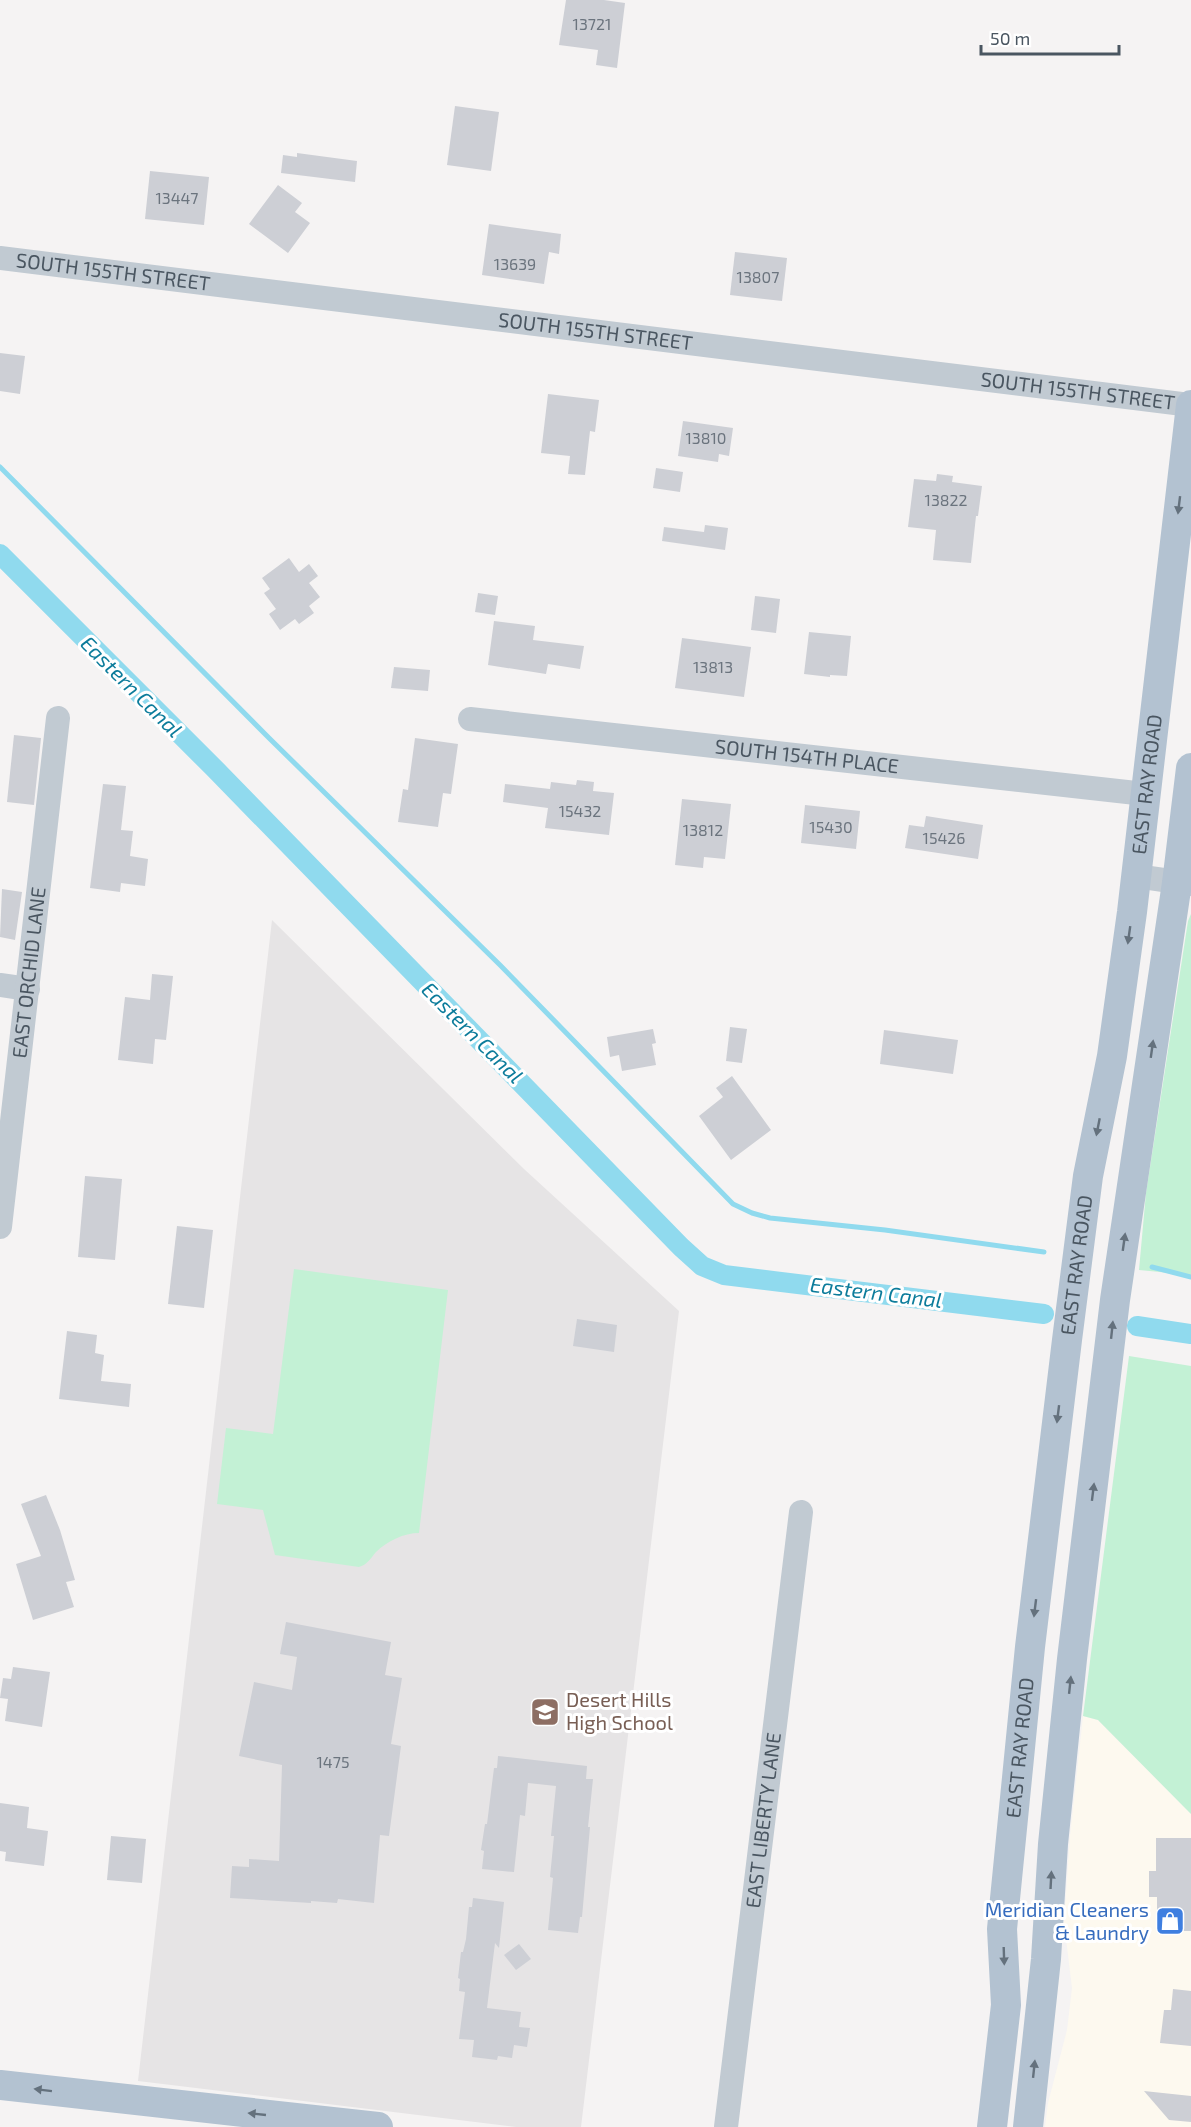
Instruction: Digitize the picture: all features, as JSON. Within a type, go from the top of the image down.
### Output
[{"type":"main road","name":"EAST RAY ROAD","points":[[992,2127],[1006,2005],[1002,1929],[1030,1647],[1088,1176],[1112,1056],[1136,876],[1191,405]]},
{"type":"main road","points":[[1028,2127],[1047,1959],[1053,1844],[1072,1659],[1115,1300],[1184,883],[1191,768]]},
{"type":"main road","points":[[1030,1647],[1046,1685],[1039,1756],[1044,1769],[1060,1784]]},
{"type":"main road","points":[[0,2085],[378,2127]]},
{"type":"street","name":"SOUTH 155TH STREET","points":[[0,258],[1191,405]]},
{"type":"street","name":"EAST ORCHID LANE","points":[[0,1227],[58,718]]},
{"type":"street","name":"SOUTH 154TH PLACE","points":[[470,719],[1145,794]]},
{"type":"street","points":[[1136,876],[1184,883]]},
{"type":"street","points":[[0,985],[28,989]]},
{"type":"street","name":"EAST LIBERTY LANE","points":[[726,2127],[801,1512]]},
{"type":"shaded area","points":[[272,920],[524,1169],[679,1311],[581,2127],[516,2127],[138,2081]]},
{"type":"shaded area","points":[[1083,1716],[1098,1720],[1191,1814],[1191,2127],[1045,2127],[1048,2103],[1067,2030],[1072,1988],[1064,1922],[1070,1836]]},
{"type":"green space","points":[[1191,914],[1191,1275],[1139,1270],[1146,1193],[1188,921]]},
{"type":"green space","points":[[294,1269],[448,1290],[419,1533],[408,1534],[390,1541],[380,1548],[367,1563],[359,1567],[275,1555],[263,1510],[217,1504],[226,1428],[273,1434]]},
{"type":"green space","points":[[1129,1356],[1191,1366],[1191,1814],[1098,1720],[1083,1716]]},
{"type":"building","points":[[566,0],[604,0],[625,3],[617,68],[596,65],[598,50],[559,45]]},
{"type":"building","points":[[455,106],[499,112],[491,171],[447,165]]},
{"type":"building","points":[[297,153],[357,161],[355,182],[281,173],[283,155],[297,157]]},
{"type":"building","points":[[150,171],[209,177],[204,225],[145,219]]},
{"type":"building","points":[[278,185],[302,203],[295,212],[310,223],[288,253],[249,224]]},
{"type":"building","points":[[489,224],[561,234],[559,254],[549,252],[544,284],[482,275]]},
{"type":"building","points":[[735,252],[787,258],[782,301],[730,295]]},
{"type":"building","points":[[0,353],[25,356],[20,394],[0,391]]},
{"type":"building","points":[[548,394],[599,400],[595,432],[590,431],[585,475],[568,474],[570,456],[541,453]]},
{"type":"building","points":[[683,421],[733,428],[729,456],[719,454],[718,462],[678,456]]},
{"type":"building","points":[[656,468],[683,472],[680,492],[653,488]]},
{"type":"building","points":[[937,474],[953,476],[952,482],[982,486],[971,563],[933,560],[936,530],[908,527],[914,479],[936,481]]},
{"type":"building","points":[[705,525],[728,528],[725,550],[662,541],[664,527],[704,532]]},
{"type":"building","points":[[289,558],[299,572],[309,564],[318,576],[309,583],[320,597],[309,606],[314,613],[299,624],[295,619],[280,630],[269,614],[276,609],[264,593],[270,589],[262,578]]},
{"type":"building","points":[[478,593],[498,596],[495,615],[475,612]]},
{"type":"building","points":[[755,596],[780,599],[776,633],[751,630]]},
{"type":"building","points":[[494,621],[535,626],[533,640],[584,646],[580,669],[548,664],[546,674],[488,665]]},
{"type":"building","points":[[809,632],[851,636],[847,676],[804,674]]},
{"type":"building","points":[[682,638],[751,647],[744,697],[675,688]]},
{"type":"building","points":[[394,667],[430,670],[428,691],[391,688]]},
{"type":"building","points":[[14,735],[41,738],[34,805],[7,802]]},
{"type":"building","points":[[415,738],[458,744],[451,794],[443,793],[438,827],[398,822],[403,789],[408,790]]},
{"type":"building","points":[[577,780],[594,782],[593,791],[614,793],[609,835],[545,828],[548,808],[503,802],[505,784],[550,789],[551,782],[576,785]]},
{"type":"building","points":[[103,784],[126,786],[121,830],[133,831],[130,856],[148,859],[145,886],[121,883],[120,892],[90,888]]},
{"type":"building","points":[[682,799],[731,804],[725,859],[704,857],[703,868],[675,865]]},
{"type":"building","points":[[805,805],[860,811],[856,849],[801,843]]},
{"type":"building","points":[[926,816],[983,825],[978,859],[905,848],[909,825],[924,827]]},
{"type":"building","points":[[2,889],[22,892],[15,940],[0,937]]},
{"type":"building","points":[[152,974],[173,976],[166,1040],[155,1039],[153,1064],[118,1060],[125,997],[150,1000]]},
{"type":"building","points":[[730,1027],[747,1029],[742,1063],[726,1061]]},
{"type":"building","points":[[653,1029],[656,1043],[652,1044],[656,1065],[622,1071],[619,1055],[610,1057],[607,1037]]},
{"type":"building","points":[[884,1030],[958,1040],[953,1074],[880,1064]]},
{"type":"building","points":[[732,1076],[771,1130],[731,1160],[699,1116],[723,1097],[716,1088]]},
{"type":"building","points":[[85,1176],[122,1179],[115,1260],[78,1257]]},
{"type":"building","points":[[177,1226],[213,1230],[204,1308],[168,1304]]},
{"type":"building","points":[[577,1319],[617,1325],[614,1352],[573,1346]]},
{"type":"building","points":[[67,1331],[97,1335],[95,1353],[104,1355],[101,1381],[131,1384],[129,1407],[59,1399]]},
{"type":"building","points":[[46,1495],[60,1530],[75,1580],[66,1582],[74,1607],[33,1620],[16,1564],[41,1556],[21,1504]]},
{"type":"building","points":[[286,1622],[391,1642],[385,1675],[402,1678],[391,1744],[401,1746],[389,1836],[380,1835],[374,1903],[338,1899],[337,1903],[311,1901],[311,1903],[230,1898],[232,1866],[249,1867],[249,1859],[279,1861],[282,1765],[239,1756],[254,1682],[292,1690],[297,1657],[280,1654]]},
{"type":"building","points":[[13,1667],[50,1672],[42,1727],[5,1721],[8,1699],[0,1698],[3,1678],[11,1679]]},
{"type":"building","points":[[498,1756],[587,1766],[586,1779],[593,1779],[582,1917],[580,1917],[578,1933],[548,1930],[553,1878],[550,1877],[554,1836],[551,1836],[556,1786],[528,1783],[525,1816],[520,1815],[514,1872],[482,1869],[484,1851],[481,1850],[485,1824],[487,1824],[494,1768],[497,1768]]},
{"type":"building","points":[[0,1803],[29,1807],[27,1828],[48,1831],[44,1866],[5,1861],[6,1852],[0,1851]]},
{"type":"building","points":[[111,1836],[146,1839],[142,1883],[107,1880]]},
{"type":"building","points":[[1156,1838],[1191,1838],[1191,1931],[1157,1931],[1157,1897],[1149,1897],[1149,1871],[1156,1871]]},
{"type":"building","points":[[473,1898],[504,1902],[499,1948],[495,1943],[487,2008],[521,2012],[519,2027],[530,2028],[527,2047],[514,2045],[512,2058],[498,2056],[497,2060],[472,2057],[474,2040],[459,2039],[465,1992],[459,1991],[460,1979],[458,1978],[461,1952],[463,1952],[466,1939],[469,1907],[472,1907]]},
{"type":"building","points":[[519,1944],[531,1959],[516,1970],[504,1955]]},
{"type":"building","points":[[1173,1989],[1191,1991],[1191,2046],[1160,2043],[1164,2010],[1171,2010]]},
{"type":"building","points":[[1144,2091],[1191,2096],[1191,2122],[1169,2120]]},
{"type":"waterway","points":[[0,467],[269,738],[500,965],[733,1204],[770,1218],[885,1230],[1044,1252]]},
{"type":"waterway","name":"Eastern Canal","points":[[0,554],[214,768],[702,1266],[724,1275],[1044,1314]]},
{"type":"waterway","points":[[1152,1267],[1191,1277]]},
{"type":"waterway","name":"Eastern Canal","points":[[1137,1326],[1191,1334]]},
{"type":"place","name":"Desert Hills High School","points":[[545,1712]]},
{"type":"place","name":"Meridian Cleaners & Laundry","points":[[1170,1921]]}]
